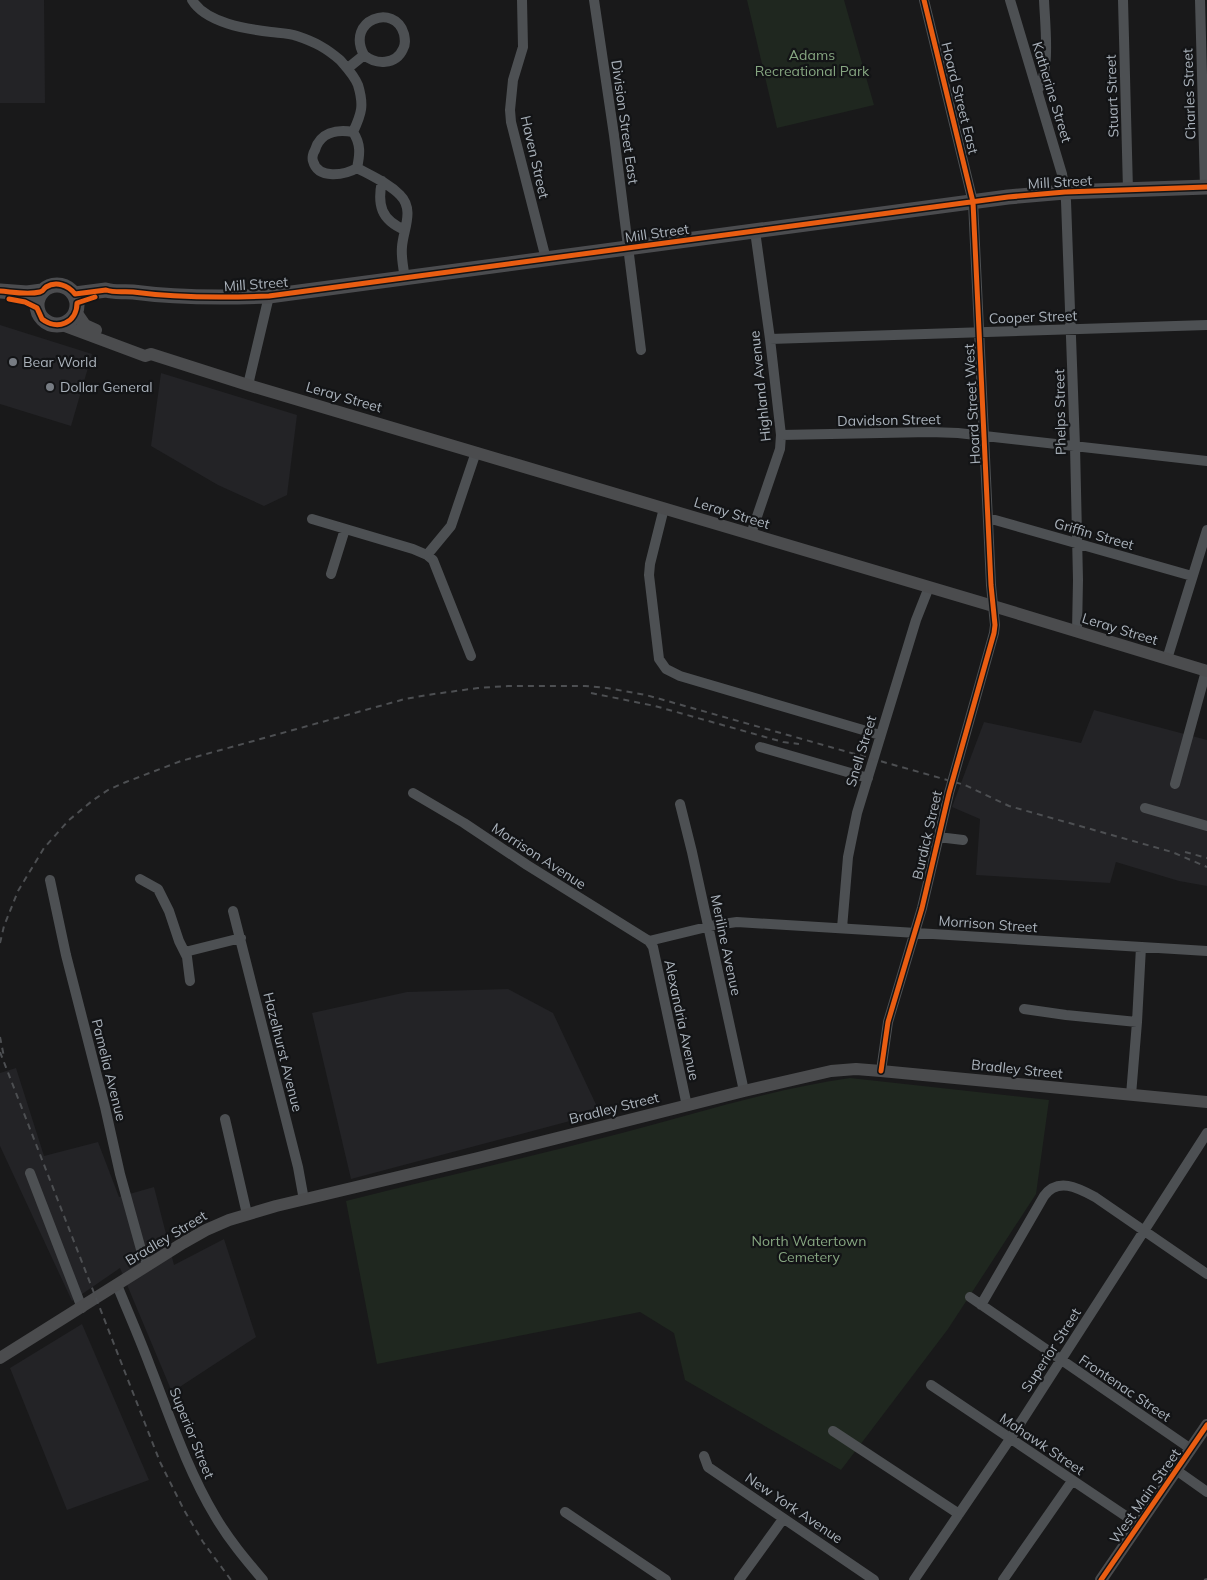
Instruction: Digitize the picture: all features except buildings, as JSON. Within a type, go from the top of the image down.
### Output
[{"type":"highway","name":"Mill Street","points":[[76,303],[107,295],[111,292],[122,291],[199,298],[269,296],[973,202],[1065,192],[1206,188]]},
{"type":"highway","points":[[50,286],[68,287],[76,303],[70,321],[62,325],[45,322],[39,316],[37,308],[38,298],[50,286]]},
{"type":"highway","points":[[0,291],[42,292]]},
{"type":"highway","points":[[0,298],[25,302],[37,308]]},
{"type":"main road","points":[[76,303],[81,321],[89,327],[146,350],[151,354]]},
{"type":"main road","points":[[62,325],[145,356],[151,354]]},
{"type":"main road","name":"Leray Street","points":[[151,354],[248,385],[1206,671]]},
{"type":"main road","name":"Bradley Street","points":[[0,1358],[206,1230],[247,1214],[831,1071],[856,1069],[881,1071],[1207,1102]]},
{"type":"main road","name":"West Main Street","points":[[1101,1580],[1207,1425]]},
{"type":"street","points":[[192,0],[195,5],[213,18],[254,30],[296,36],[327,48],[348,68],[356,79],[362,105],[360,117],[352,132]]},
{"type":"street","name":"Haven Street","points":[[522,0],[523,48],[514,80],[510,110],[511,122],[546,259]]},
{"type":"street","name":"Division Street East","points":[[594,0],[642,350]]},
{"type":"street","name":"Hoard Street East","points":[[924,0],[973,202]]},
{"type":"street","name":"Katherine Street","points":[[1010,0],[1062,174],[1065,192]]},
{"type":"street","points":[[1038,91],[1043,84],[1045,70],[1044,0]]},
{"type":"street","name":"Stuart Street","points":[[1123,0],[1128,190]]},
{"type":"street","name":"Charles Street","points":[[1200,0],[1206,188]]},
{"type":"street","points":[[381,17],[391,18],[397,22],[403,31],[405,40],[404,48],[399,56],[385,62],[369,59],[364,55],[359,41],[360,32],[365,24],[372,19],[381,17]]},
{"type":"street","points":[[348,68],[364,55]]},
{"type":"street","points":[[336,131],[352,132],[359,140],[360,151],[357,168],[349,173],[336,175],[318,169],[313,162],[313,153],[321,137],[336,131]]},
{"type":"street","points":[[357,168],[402,196],[407,208],[408,218],[402,244],[405,278]]},
{"type":"street","points":[[382,182],[379,199],[380,208],[391,221],[405,230]]},
{"type":"street","name":"Phelps Street","points":[[1065,192],[1072,330],[1078,580],[1077,631]]},
{"type":"street","name":"Hoard Street West","points":[[973,202],[993,606]]},
{"type":"street","name":"Highland Avenue","points":[[751,534],[780,449],[781,435],[755,231]]},
{"type":"street","points":[[248,385],[269,296]]},
{"type":"street","name":"Cooper Street","points":[[770,339],[1207,325]]},
{"type":"street","name":"Davidson Street","points":[[781,435],[958,433],[1207,462]]},
{"type":"street","points":[[427,555],[451,526],[476,452]]},
{"type":"street","points":[[664,508],[649,575],[659,659],[666,669],[680,676],[880,735]]},
{"type":"street","name":"Griffin Street","points":[[988,518],[1192,576]]},
{"type":"street","points":[[312,519],[413,549],[433,560],[470,656]]},
{"type":"street","points":[[331,574],[345,529]]},
{"type":"street","points":[[1167,659],[1207,532]]},
{"type":"street","name":"Snell Street","points":[[842,928],[848,856],[858,813],[916,620],[929,587]]},
{"type":"street","name":"Burdick Street","points":[[881,1071],[888,1022],[915,933],[952,782],[994,633],[993,606]]},
{"type":"street","points":[[1174,784],[1206,671]]},
{"type":"street","points":[[760,747],[868,778]]},
{"type":"street","name":"Morrison Avenue","points":[[413,794],[649,941]]},
{"type":"street","name":"Meriline Avenue","points":[[680,804],[744,1091]]},
{"type":"street","points":[[1145,808],[1207,826]]},
{"type":"street","points":[[938,837],[963,840]]},
{"type":"street","points":[[140,879],[158,889],[161,894],[185,952],[190,981]]},
{"type":"street","name":"Pamelia Avenue","points":[[50,880],[66,956],[103,1098],[120,1174],[142,1253],[148,1265]]},
{"type":"street","name":"Hazelhurst Avenue","points":[[233,911],[298,1167],[304,1200]]},
{"type":"street","name":"Morrison Street","points":[[649,941],[737,922],[1207,951]]},
{"type":"street","points":[[185,952],[240,938]]},
{"type":"street","name":"Alexandria Avenue","points":[[649,941],[652,947],[687,1106]]},
{"type":"street","points":[[1131,1095],[1141,947]]},
{"type":"street","points":[[1024,1009],[1137,1022]]},
{"type":"street","points":[[225,1119],[247,1214]]},
{"type":"street","name":"Superior Street","points":[[914,1580],[1010,1439],[1207,1133]]},
{"type":"street","points":[[30,1173],[82,1308]]},
{"type":"street","points":[[981,1305],[1049,1189],[1057,1186],[1067,1185],[1095,1197],[1207,1274]]},
{"type":"street","name":"Superior Street","points":[[117,1285],[178,1442],[197,1484],[225,1532],[264,1580]]},
{"type":"street","name":"Frontenac Street","points":[[970,1297],[1191,1449]]},
{"type":"street","name":"Mohawk Street","points":[[931,1384],[1139,1525]]},
{"type":"street","points":[[833,1431],[959,1514]]},
{"type":"street","name":"New York Avenue","points":[[704,1456],[708,1467],[874,1580]]},
{"type":"street","points":[[1176,1470],[1207,1492]]},
{"type":"street","points":[[1003,1580],[1072,1481]]},
{"type":"street","points":[[565,1512],[666,1580]]},
{"type":"street","points":[[740,1580],[783,1519]]},
{"type":"shaded area","points":[[0,0],[44,0],[45,103],[0,103]]},
{"type":"shaded area","points":[[0,325],[92,354],[71,426],[0,404]]},
{"type":"shaded area","points":[[161,373],[297,415],[287,495],[264,506],[218,485],[151,446]]},
{"type":"shaded area","points":[[1094,710],[1207,740],[1207,886],[1179,881],[1116,862],[1110,883],[976,875],[980,819],[952,807],[984,722],[1081,743]]},
{"type":"shaded area","points":[[508,989],[553,1013],[600,1113],[351,1179],[312,1013],[407,992]]},
{"type":"shaded area","points":[[16,1068],[44,1156],[98,1142],[119,1197],[154,1187],[174,1265],[224,1239],[256,1337],[172,1392],[120,1268],[72,1301],[0,1146],[0,1073]]},
{"type":"shaded area","points":[[82,1324],[149,1480],[67,1510],[10,1368]]},
{"type":"green space","name":"Adams Recreational Park","points":[[747,0],[844,0],[874,105],[777,128]]},
{"type":"green space","name":"North Watertown Cemetery","points":[[850,1078],[1049,1100],[1036,1194],[948,1329],[841,1470],[685,1380],[674,1333],[640,1312],[377,1364],[346,1201],[588,1142],[792,1088]]},
{"type":"railway","points":[[0,943],[4,926],[18,891],[44,848],[69,820],[108,790],[181,761],[405,699],[478,688],[508,686],[585,686],[646,695],[965,785],[1009,806],[1172,852],[1207,867]]},
{"type":"railway","points":[[591,693],[655,706],[783,742],[799,744]]},
{"type":"railway","points":[[1185,852],[1207,858]]},
{"type":"railway","points":[[0,1037],[4,1057]]},
{"type":"railway","points":[[0,1052],[160,1462],[184,1510],[203,1542],[231,1580]]},
{"type":"cycle path","points":[[881,1071],[888,1022],[922,908],[949,793],[995,625],[991,585],[973,202],[924,0]]},
{"type":"cycle path","points":[[0,291],[35,293],[42,291],[50,285],[58,284],[65,286],[75,294],[106,290],[184,296],[269,296],[1008,197],[1065,192],[1207,187]]},
{"type":"cycle path","points":[[9,299],[25,302],[37,308],[42,319],[48,323],[60,324],[65,323],[74,316],[77,303],[95,297]]},
{"type":"cycle path","points":[[1101,1580],[1207,1425]]},
{"type":"place","name":"Bear World","points":[[13,362]]},
{"type":"place","name":"Dollar General","points":[[50,387]]}]
